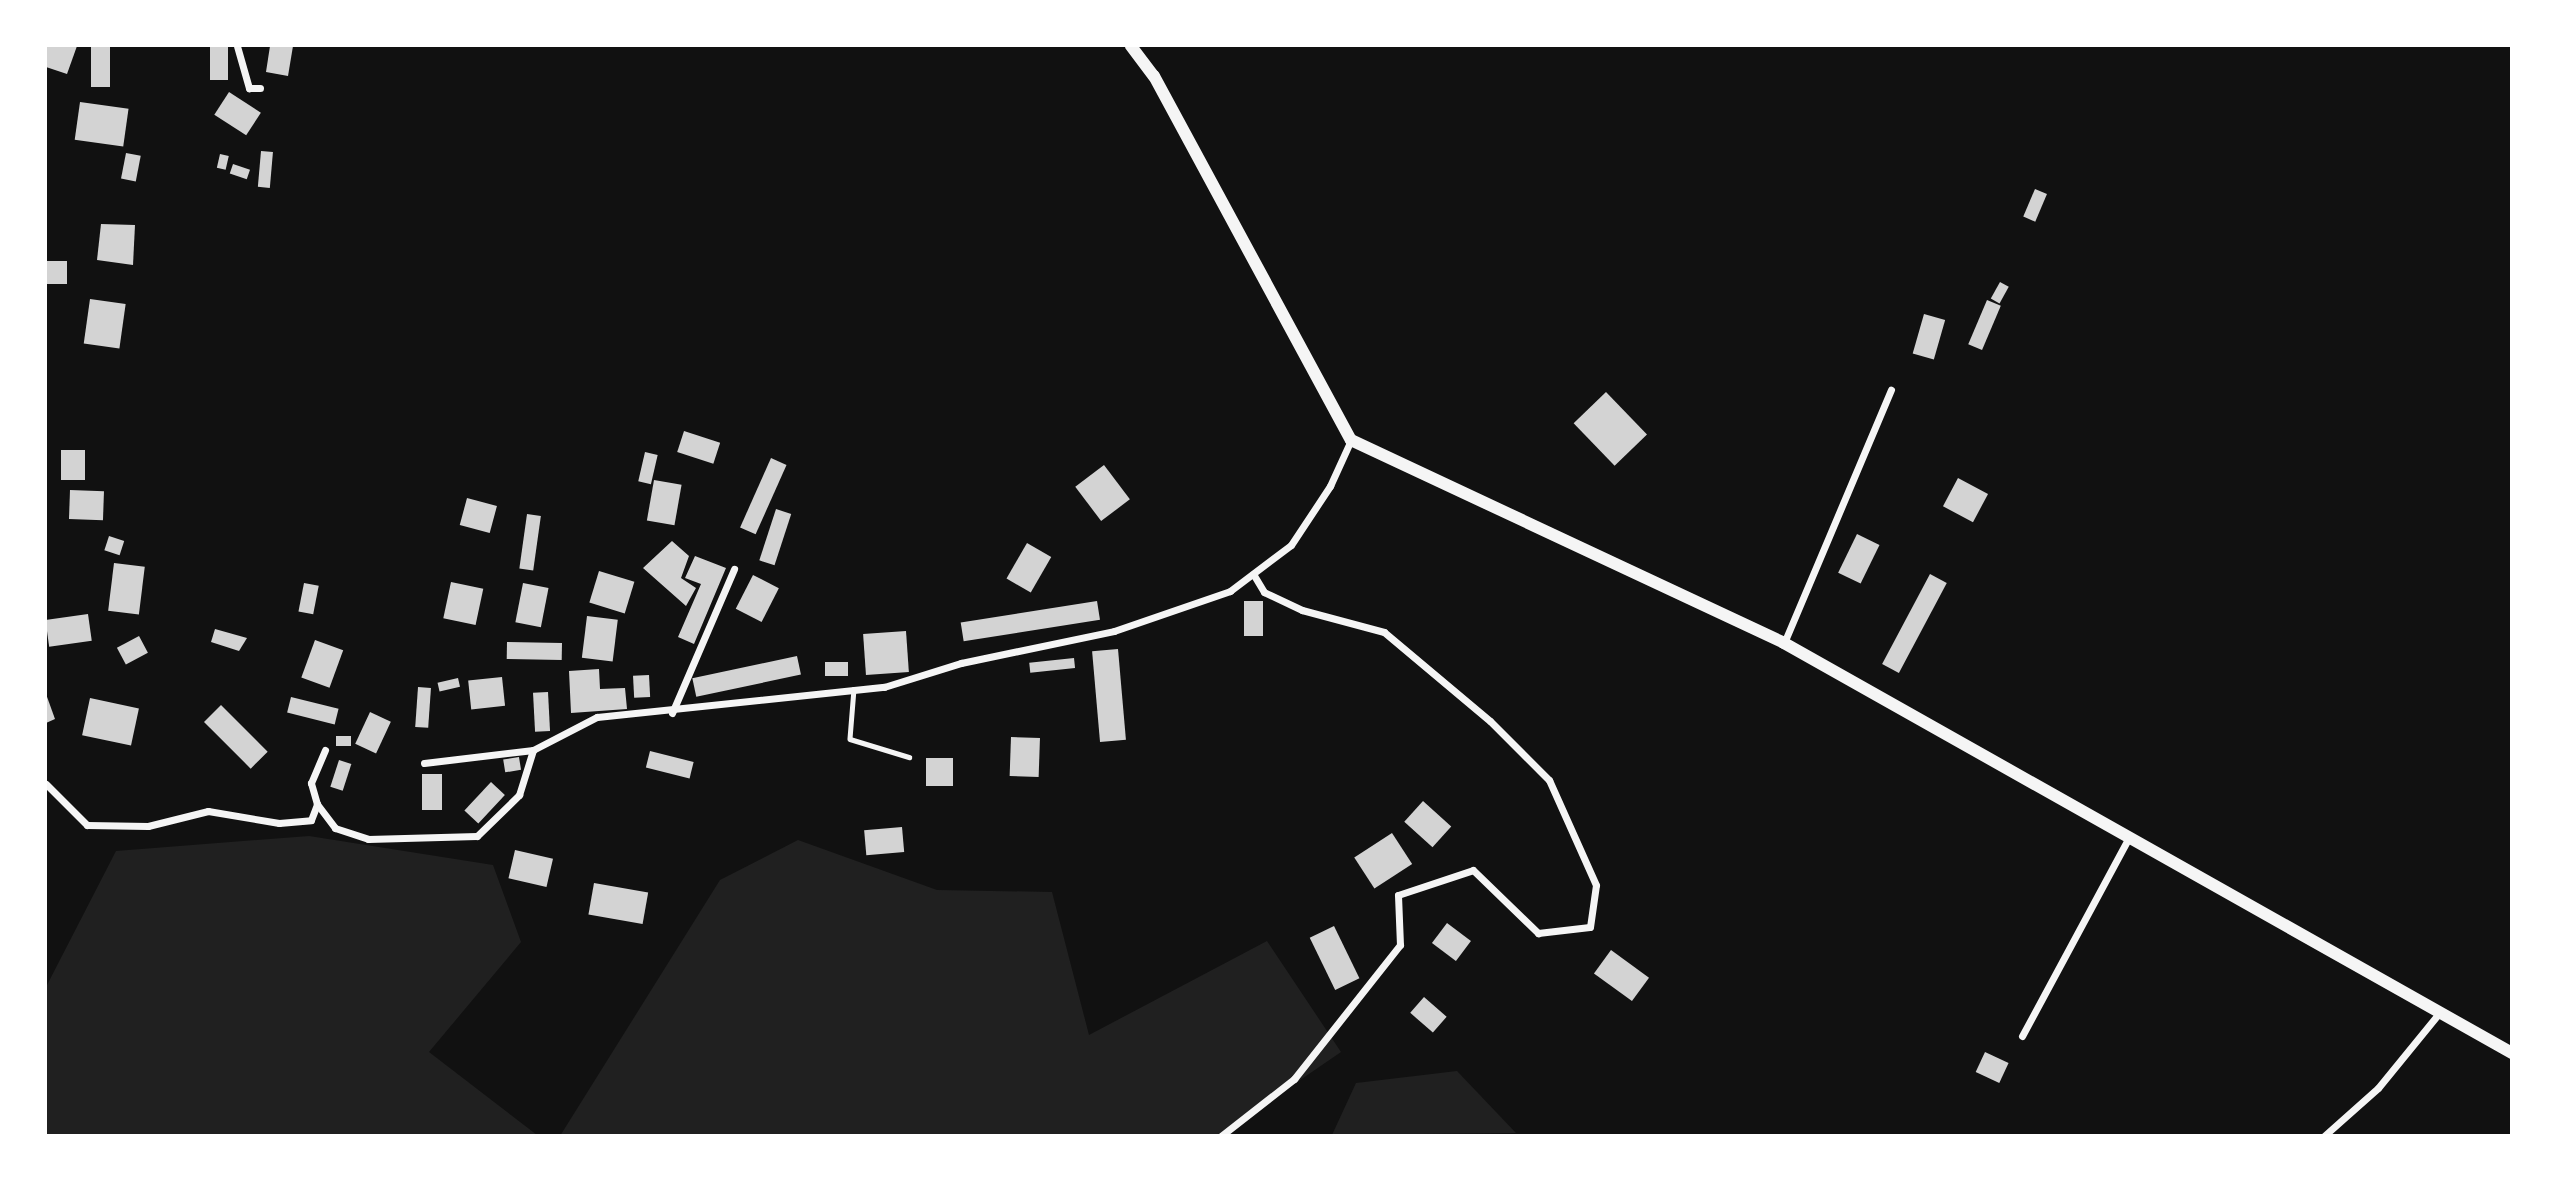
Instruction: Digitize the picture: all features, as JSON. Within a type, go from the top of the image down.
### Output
[{"type":"main road","points":[[1131,46],[1154,76],[1351,440],[1784,643],[2511,1053]]},
{"type":"street","points":[[237,46],[248,88],[260,88]]},
{"type":"street","points":[[1784,643],[1891,390]]},
{"type":"street","points":[[424,763],[533,750],[597,717],[672,713],[854,688],[884,687],[961,663],[1114,631],[1230,591],[1291,545],[1330,486],[1351,440]]},
{"type":"street","points":[[672,713],[734,569]]},
{"type":"street","points":[[1221,1136],[1294,1079],[1400,945],[1398,895],[1473,870],[1538,933],[1590,927],[1597,885],[1549,780],[1490,720],[1384,632],[1302,610],[1264,592],[1253,574]]},
{"type":"street","points":[[325,750],[311,783],[317,804],[335,828],[368,839],[477,836],[519,795],[533,750]]},
{"type":"street","points":[[46,784],[87,825],[148,826],[208,811],[279,823],[311,820],[317,804]]},
{"type":"street","points":[[2022,1036],[2129,837]]},
{"type":"street","points":[[2324,1136],[2378,1088],[2440,1012]]},
{"type":"lane","points":[[854,688],[850,739],[909,757]]},
{"type":"shaded area","points":[[309,836],[493,865],[521,942],[429,1052],[537,1135],[46,1135],[46,987],[116,851]]},
{"type":"shaded area","points":[[798,840],[937,890],[1052,892],[1089,1035],[1267,941],[1341,1052],[1220,1135],[560,1136],[720,880]]},
{"type":"shaded area","points":[[1457,1071],[1516,1133],[1332,1135],[1356,1083]]},
{"type":"building","points":[[46,46],[77,46],[67,74],[46,67]]},
{"type":"building","points":[[91,46],[110,46],[110,87],[91,87]]},
{"type":"building","points":[[210,46],[228,46],[228,80],[210,80]]},
{"type":"building","points":[[270,46],[293,46],[288,76],[266,72]]},
{"type":"building","points":[[229,92],[261,113],[246,135],[214,115]]},
{"type":"building","points":[[80,102],[129,109],[123,146],[75,140]]},
{"type":"building","points":[[261,151],[273,152],[270,188],[258,187]]},
{"type":"building","points":[[126,153],[141,156],[136,181],[121,179]]},
{"type":"building","points":[[220,154],[229,156],[226,170],[217,168]]},
{"type":"building","points":[[233,164],[250,170],[247,179],[230,173]]},
{"type":"building","points":[[2035,189],[2047,194],[2035,222],[2023,217]]},
{"type":"building","points":[[101,224],[135,225],[133,265],[97,260]]},
{"type":"building","points":[[46,261],[67,261],[67,284],[46,284]]},
{"type":"building","points":[[2000,282],[2009,287],[2000,303],[1991,299]]},
{"type":"building","points":[[90,299],[126,304],[119,349],[84,344]]},
{"type":"building","points":[[1987,300],[2001,306],[1982,350],[1968,344]]},
{"type":"building","points":[[1924,314],[1945,320],[1934,359],[1913,353]]},
{"type":"building","points":[[1606,392],[1647,434],[1615,466],[1574,423]]},
{"type":"building","points":[[684,431],[720,443],[713,464],[677,452]]},
{"type":"building","points":[[61,450],[85,450],[85,480],[61,480]]},
{"type":"building","points":[[645,452],[658,455],[651,484],[638,481]]},
{"type":"building","points":[[771,458],[787,465],[756,534],[740,527]]},
{"type":"building","points":[[1104,465],[1130,499],[1101,521],[1075,487]]},
{"type":"building","points":[[1958,478],[1988,494],[1973,522],[1943,506]]},
{"type":"building","points":[[654,480],[682,485],[674,525],[647,520]]},
{"type":"building","points":[[70,490],[104,491],[103,520],[69,519]]},
{"type":"building","points":[[467,498],[497,506],[490,533],[460,525]]},
{"type":"building","points":[[776,509],[791,514],[775,565],[759,560]]},
{"type":"building","points":[[527,514],[541,516],[533,570],[519,568]]},
{"type":"building","points":[[1857,534],[1879,545],[1861,584],[1838,573]]},
{"type":"building","points":[[109,536],[124,541],[120,555],[104,550]]},
{"type":"building","points":[[672,541],[689,556],[681,578],[696,588],[686,606],[643,568]]},
{"type":"building","points":[[1027,543],[1051,557],[1031,593],[1006,579]]},
{"type":"building","points":[[695,556],[726,568],[694,644],[678,637],[701,584],[685,578]]},
{"type":"building","points":[[114,563],[145,567],[139,614],[108,611]]},
{"type":"building","points":[[599,571],[634,582],[625,613],[589,603]]},
{"type":"building","points":[[1930,574],[1947,583],[1899,673],[1882,664]]},
{"type":"building","points":[[753,575],[779,588],[762,622],[736,609]]},
{"type":"building","points":[[451,582],[483,589],[476,625],[443,618]]},
{"type":"building","points":[[304,583],[319,586],[313,614],[298,611]]},
{"type":"building","points":[[523,583],[549,588],[541,627],[515,622]]},
{"type":"building","points":[[1097,601],[1100,620],[964,641],[961,623]]},
{"type":"building","points":[[1244,601],[1263,601],[1263,636],[1244,636]]},
{"type":"building","points":[[88,614],[92,641],[49,647],[46,620]]},
{"type":"building","points":[[587,616],[618,620],[613,661],[582,658]]},
{"type":"building","points":[[215,629],[247,638],[239,651],[211,642]]},
{"type":"building","points":[[906,631],[909,672],[866,675],[863,634]]},
{"type":"building","points":[[139,636],[148,653],[126,665],[117,648]]},
{"type":"building","points":[[315,640],[343,650],[330,688],[301,678]]},
{"type":"building","points":[[507,642],[562,643],[562,660],[507,659]]},
{"type":"building","points":[[1118,649],[1126,740],[1100,742],[1092,651]]},
{"type":"building","points":[[797,656],[801,675],[696,697],[692,678]]},
{"type":"building","points":[[1074,658],[1075,668],[1030,673],[1029,663]]},
{"type":"building","points":[[825,662],[848,662],[848,676],[825,676]]},
{"type":"building","points":[[599,669],[600,689],[625,688],[627,709],[571,713],[569,671]]},
{"type":"building","points":[[649,675],[650,697],[634,698],[633,676]]},
{"type":"building","points":[[502,677],[505,706],[471,709],[468,681]]},
{"type":"building","points":[[458,678],[460,687],[440,691],[438,683]]},
{"type":"building","points":[[418,687],[431,688],[428,728],[415,727]]},
{"type":"building","points":[[548,692],[550,731],[535,732],[533,693]]},
{"type":"building","points":[[46,694],[55,719],[46,723]]},
{"type":"building","points":[[291,697],[339,709],[335,724],[287,713]]},
{"type":"building","points":[[90,698],[139,708],[131,746],[82,735]]},
{"type":"building","points":[[221,705],[268,752],[251,769],[204,722]]},
{"type":"building","points":[[370,712],[391,722],[376,753],[355,744]]},
{"type":"building","points":[[336,736],[351,736],[351,746],[336,746]]},
{"type":"building","points":[[1011,737],[1040,738],[1039,777],[1010,776]]},
{"type":"building","points":[[650,751],[694,762],[690,778],[646,767]]},
{"type":"building","points":[[519,757],[521,770],[505,772],[503,760]]},
{"type":"building","points":[[926,758],[953,758],[953,786],[926,786]]},
{"type":"building","points":[[339,760],[351,764],[343,791],[330,787]]},
{"type":"building","points":[[422,774],[442,774],[442,810],[422,810]]},
{"type":"building","points":[[491,782],[505,795],[478,823],[464,811]]},
{"type":"building","points":[[1423,801],[1451,826],[1433,847],[1404,822]]},
{"type":"building","points":[[902,827],[904,852],[866,855],[864,830]]},
{"type":"building","points":[[1392,833],[1412,864],[1374,889],[1354,858]]},
{"type":"building","points":[[515,850],[553,859],[546,887],[508,878]]},
{"type":"building","points":[[594,883],[648,893],[643,924],[588,915]]},
{"type":"building","points":[[1447,923],[1471,941],[1456,961],[1432,943]]},
{"type":"building","points":[[1334,926],[1359,978],[1335,990],[1310,938]]},
{"type":"building","points":[[1611,950],[1649,978],[1632,1001],[1594,973]]},
{"type":"building","points":[[1424,997],[1447,1017],[1433,1033],[1410,1013]]},
{"type":"building","points":[[1985,1052],[2009,1063],[1999,1083],[1976,1072]]}]
